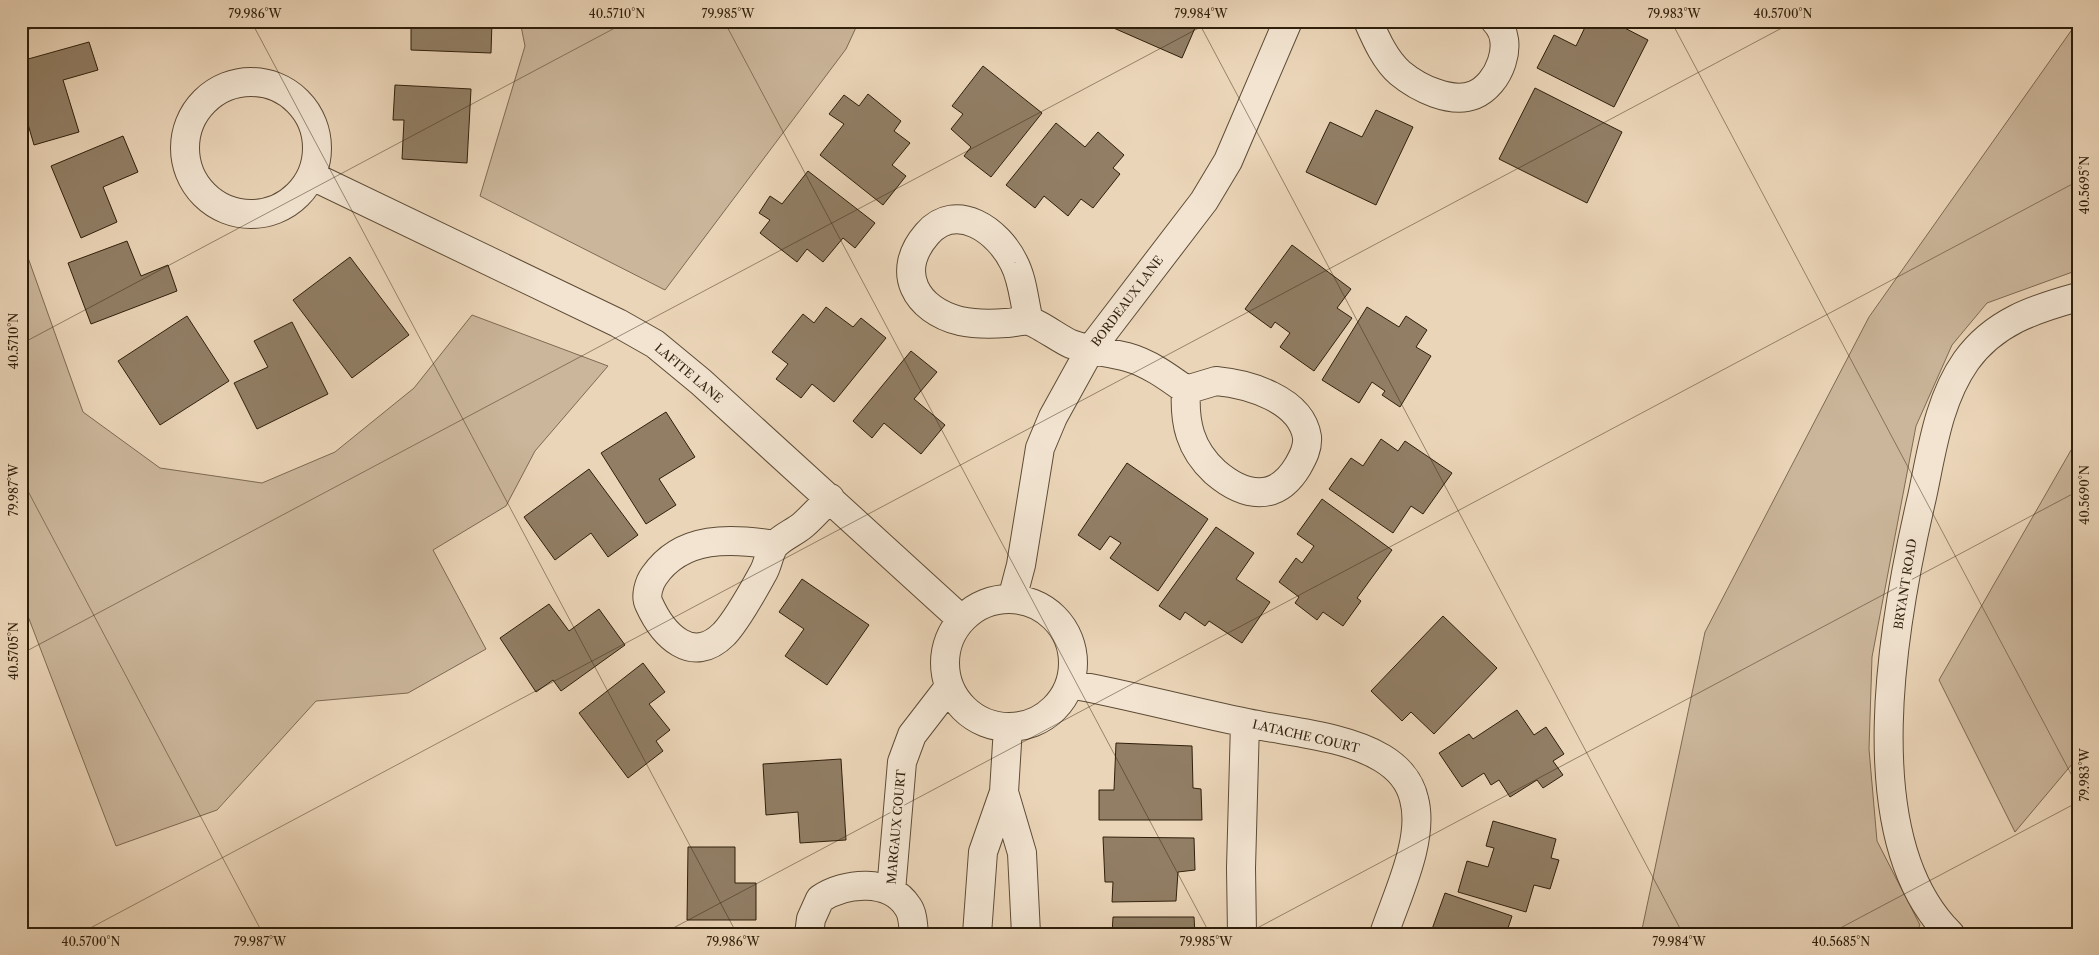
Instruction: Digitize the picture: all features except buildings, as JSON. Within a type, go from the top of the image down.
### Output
[{"type":"street","name":"BORDEAUX LANE","points":[[1012,599],[1021,565],[1040,448],[1053,417],[1090,350],[1204,201],[1223,169],[1252,109],[1288,21]]},
{"type":"street","points":[[1368,21],[1380,45],[1400,73],[1415,83],[1441,94],[1459,98],[1473,96],[1485,90],[1500,65],[1505,43],[1503,33],[1495,21]]},
{"type":"street","points":[[253,82],[277,87],[301,104],[314,125],[318,147],[312,176],[294,199],[284,206],[262,214],[240,214],[218,205],[202,193],[192,178],[185,152],[186,133],[196,112],[205,100],[233,84],[253,82]]},
{"type":"street","name":"LAFITE LANE","points":[[312,176],[618,323],[656,344],[830,498],[961,619]]},
{"type":"street","points":[[1029,321],[1014,263],[1005,247],[989,233],[976,223],[960,219],[942,224],[927,233],[912,257],[910,278],[914,289],[923,301],[939,313],[960,321],[1004,324],[1029,321],[1057,338],[1090,350],[1128,357],[1159,371],[1186,390]]},
{"type":"street","name":"BRYANT ROAD","points":[[1950,934],[1937,922],[1929,923],[1896,828],[1891,788],[1888,737],[1906,565],[1935,434],[1948,394],[1966,362],[1988,336],[2014,318],[2046,305],[2078,297]]},
{"type":"street","points":[[1216,381],[1236,383],[1257,388],[1298,416],[1307,438],[1303,457],[1283,485],[1270,491],[1258,493],[1245,491],[1225,480],[1204,461],[1193,444],[1188,431],[1185,410],[1186,390],[1216,381]]},
{"type":"street","points":[[775,545],[723,540],[691,546],[674,554],[659,568],[652,578],[648,590],[648,602],[665,629],[675,640],[691,647],[707,644],[724,634],[733,621],[764,571],[775,545],[802,526],[830,498]]},
{"type":"street","points":[[1012,599],[1032,602],[1050,613],[1064,631],[1071,645],[1073,666],[1070,684],[1061,700],[1049,714],[1027,724],[1008,727],[988,724],[972,715],[958,702],[949,687],[945,668],[945,656],[950,636],[961,619],[973,609],[992,601],[1012,599]]},
{"type":"street","name":"LATACHE COURT","points":[[1070,684],[1126,694],[1245,723],[1324,739],[1365,750],[1398,770],[1407,782],[1414,797],[1417,828],[1407,867],[1384,934]]},
{"type":"street","name":"MARGAUX COURT","points":[[891,891],[902,762],[912,735],[949,687]]},
{"type":"street","name":"LATACHE COURT","points":[[1242,934],[1241,868],[1245,723]]},
{"type":"street","points":[[977,934],[983,852],[1004,792],[1008,727]]},
{"type":"street","points":[[1004,792],[1022,853],[1026,934]]},
{"type":"street","name":"MARGAUX COURT","points":[[809,934],[814,908],[820,899],[829,892],[864,885],[891,891],[900,897],[909,908],[914,934]]},
{"type":"shaded area","points":[[520,21],[859,21],[846,49],[665,290],[480,196],[525,46]]},
{"type":"shaded area","points":[[2078,21],[2078,270],[1987,303],[1952,345],[1916,426],[1872,657],[1869,749],[1877,841],[1920,925],[1915,934],[1641,934],[1705,632],[1869,317]]},
{"type":"shaded area","points":[[21,238],[83,412],[160,468],[262,483],[335,452],[414,388],[472,315],[608,366],[535,451],[506,506],[433,550],[486,649],[408,693],[316,701],[217,810],[116,846],[21,598]]},
{"type":"shaded area","points":[[2078,438],[2078,757],[2015,832],[1939,680]]}]
